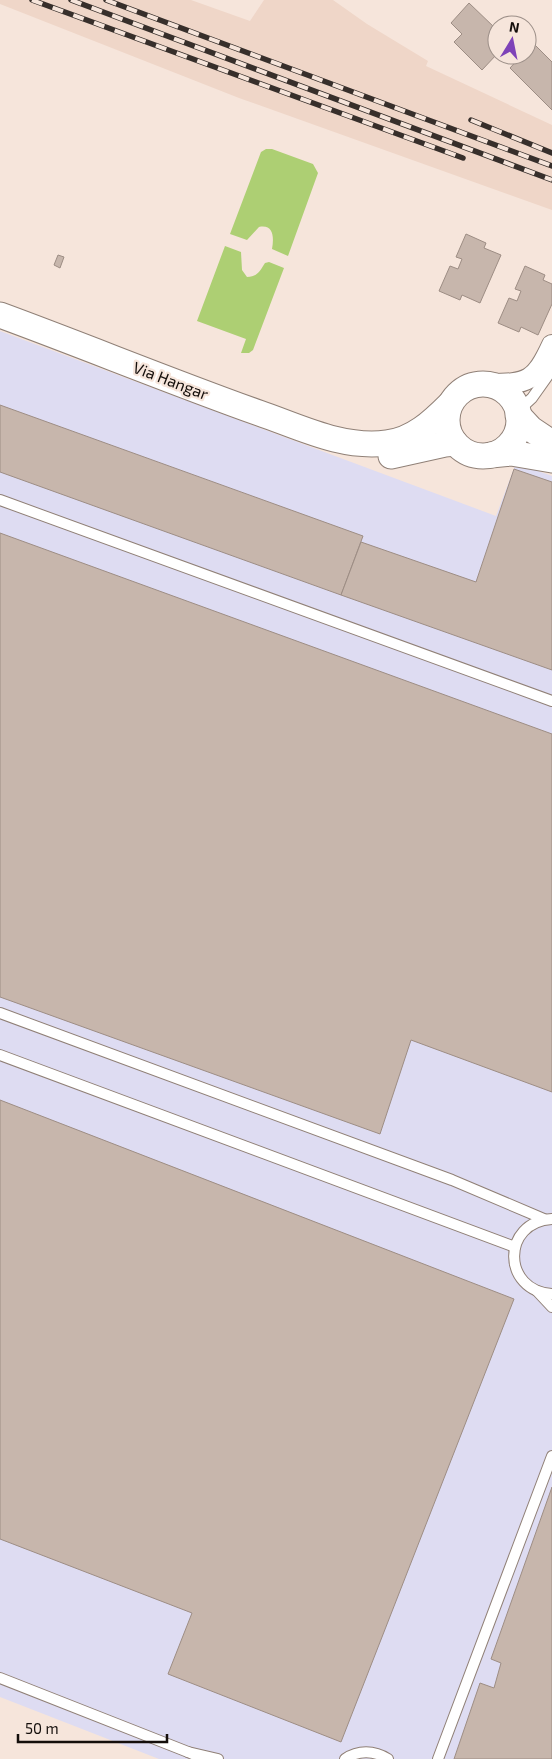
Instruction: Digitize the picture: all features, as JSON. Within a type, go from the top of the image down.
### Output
[{"type":"street","name":"Via Hangar","points":[[0,315],[80,344],[202,393],[343,443],[364,455],[390,457],[455,443]]},
{"type":"street","points":[[552,345],[542,367],[533,376],[515,384],[481,384],[467,387],[450,404],[447,416],[451,437],[455,443],[470,453],[476,455],[518,454],[552,460]]},
{"type":"street","points":[[488,384],[496,386],[508,394],[514,402],[519,424],[514,437],[502,450],[491,455]]},
{"type":"street","name":"Via Hangar","points":[[343,443],[374,444],[395,442],[407,438],[429,424],[450,404]]},
{"type":"street","points":[[518,413],[532,429],[552,443]]},
{"type":"lane","points":[[518,413],[532,398],[552,370]]},
{"type":"lane","points":[[0,500],[552,701]]},
{"type":"lane","points":[[0,1013],[452,1180],[548,1219]]},
{"type":"lane","points":[[0,1055],[515,1247]]},
{"type":"lane","points":[[548,1219],[534,1223],[525,1229],[515,1247],[514,1261],[518,1273],[524,1282],[537,1290],[552,1294]]},
{"type":"lane","points":[[537,1290],[552,1307]]},
{"type":"lane","points":[[438,1759],[552,1456]]},
{"type":"lane","points":[[0,1678],[204,1759]]},
{"type":"lane","points":[[188,1752],[218,1759]]},
{"type":"lane","points":[[344,1759],[362,1752],[375,1753],[388,1759]]},
{"type":"shaded area","points":[[0,0],[191,0],[250,21],[264,0],[333,0],[367,24],[428,61],[426,66],[552,125],[552,210],[239,98],[0,4]]},
{"type":"shaded area","points":[[0,331],[496,516],[516,463],[552,476],[552,1759],[159,1759],[0,1697]]},
{"type":"green space","points":[[266,149],[272,149],[313,164],[318,173],[288,256],[272,249],[273,236],[268,228],[259,227],[247,240],[230,234],[261,152]]},
{"type":"green space","points":[[225,246],[241,252],[242,270],[247,277],[256,275],[265,263],[269,262],[284,268],[253,350],[249,353],[241,353],[246,339],[197,321]]},
{"type":"building","points":[[469,3],[487,20],[487,65],[482,70],[454,42],[462,34],[451,23]]},
{"type":"building","points":[[537,47],[552,62],[552,110],[510,68],[513,65],[537,65]]},
{"type":"building","points":[[466,234],[486,243],[484,248],[501,255],[480,303],[462,295],[460,300],[439,291],[450,266],[458,269],[462,259],[456,257]]},
{"type":"building","points":[[58,255],[64,257],[60,268],[54,265]]},
{"type":"building","points":[[525,266],[545,275],[543,280],[552,284],[552,304],[538,335],[521,327],[519,332],[498,323],[509,298],[517,301],[521,291],[515,289]]},
{"type":"building","points":[[0,405],[363,536],[341,595],[0,472]]},
{"type":"building","points":[[514,469],[552,482],[552,670],[341,595],[361,542],[476,582]]},
{"type":"building","points":[[0,533],[552,734],[552,1092],[411,1040],[380,1134],[0,997]]},
{"type":"building","points":[[0,1100],[514,1299],[341,1742],[168,1674],[192,1613],[0,1539]]},
{"type":"building","points":[[552,1487],[552,1759],[454,1759],[480,1683],[494,1688],[501,1663],[491,1659]]},
{"type":"railway","points":[[32,0],[463,158]]},
{"type":"railway","points":[[71,0],[552,180]]},
{"type":"railway","points":[[106,0],[552,166]]},
{"type":"railway","points":[[471,120],[552,153]]}]
